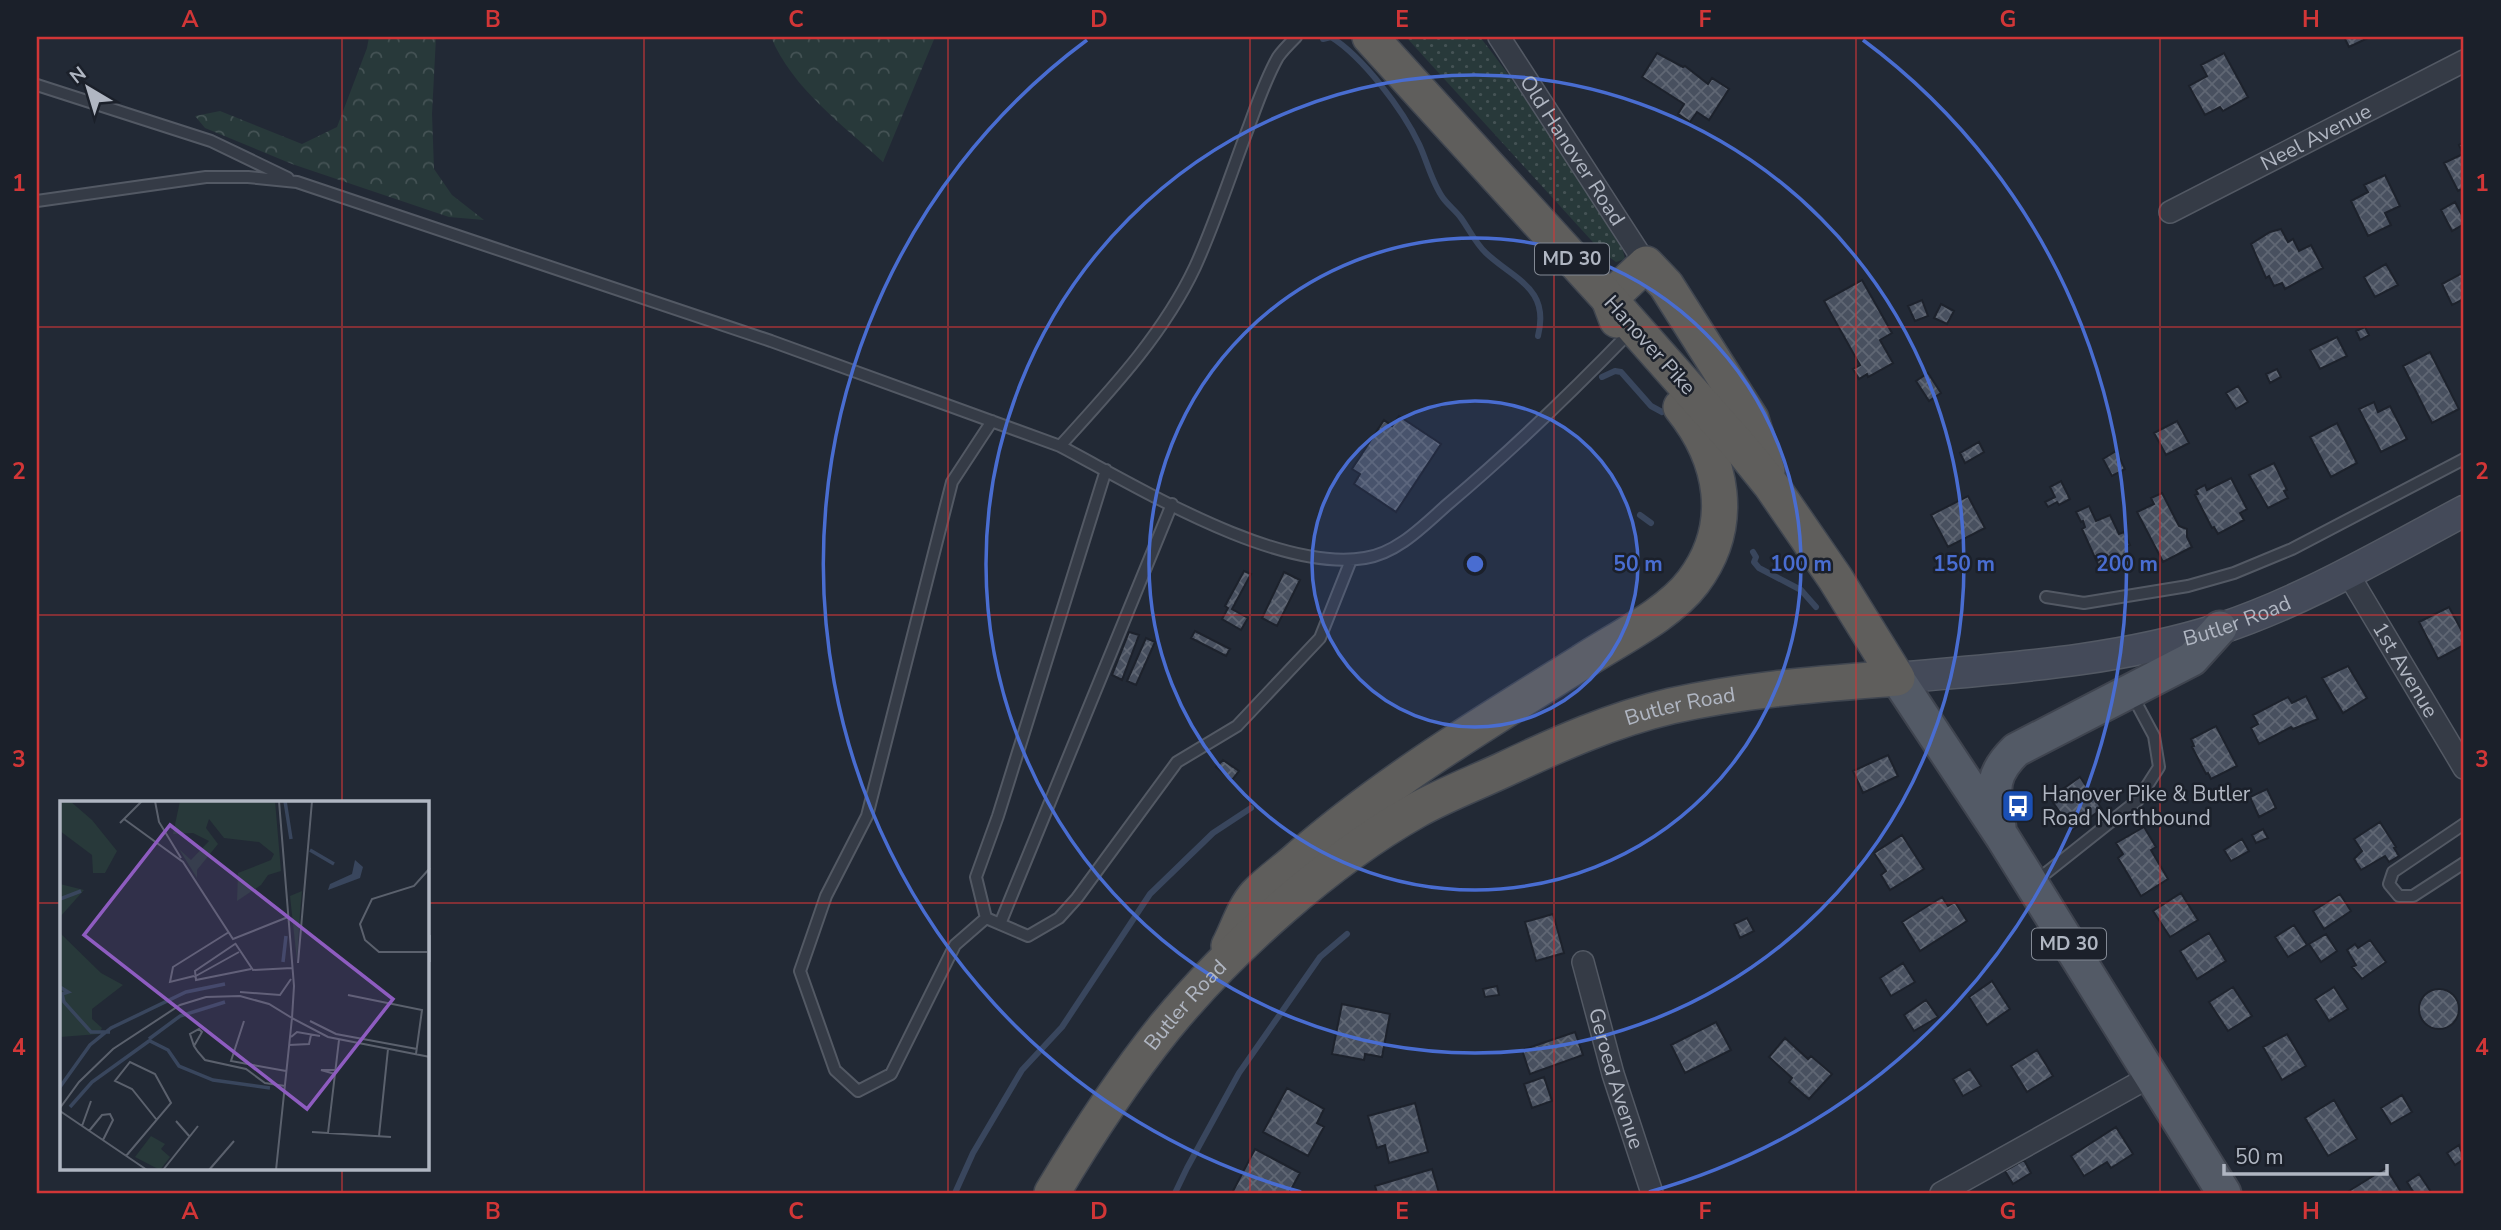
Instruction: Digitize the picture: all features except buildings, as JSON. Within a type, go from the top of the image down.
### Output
[{"type":"highway","name":"Hanover Pike","points":[[1370,37],[1609,299]]},
{"type":"highway","points":[[1217,971],[1255,897],[1332,829],[1479,727],[1656,615],[1693,583],[1707,561],[1720,515],[1714,464],[1706,444],[1609,299],[1646,264],[1666,285],[1751,419],[1771,485]]},
{"type":"highway","name":"Hanover Pike","points":[[1629,332],[1771,485],[1835,578],[1897,678]]},
{"type":"highway","name":"Butler Road","points":[[1052,1193],[1081,1144],[1148,1049],[1217,971],[1271,918],[1341,860],[1406,817],[1580,734],[1670,706],[1758,690],[1897,678]]},
{"type":"main road","name":"Butler Road","points":[[1897,678],[2060,663],[2188,638],[2252,617],[2464,512]]},
{"type":"main road","points":[[2000,833],[1995,780],[2005,760],[2016,750],[2192,659],[2220,628]]},
{"type":"main road","name":"MD 30","points":[[1897,678],[2000,833],[2223,1193]]},
{"type":"street","name":"Old Hanover Road","points":[[1499,37],[1646,264]]},
{"type":"street","name":"Neel Avenue","points":[[2169,212],[2464,61]]},
{"type":"street","name":"1st Avenue","points":[[2347,572],[2464,768]]},
{"type":"street","name":"Geroed Avenue","points":[[1583,962],[1613,1074],[1652,1193]]},
{"type":"street","points":[[1941,1193],[2145,1066]]},
{"type":"lane","points":[[1060,446],[1118,383],[1150,341],[1195,268],[1258,101],[1279,57],[1296,37]]},
{"type":"lane","points":[[37,85],[211,141],[297,182],[758,337],[1060,446],[1206,522],[1278,550],[1325,559],[1351,560],[1384,554],[1410,536],[1484,473],[1629,332]]},
{"type":"lane","points":[[37,201],[206,177],[247,177],[297,182]]},
{"type":"lane","points":[[986,918],[955,945],[891,1073],[858,1091],[835,1070],[800,971],[826,896],[867,816],[952,482],[992,421]]},
{"type":"lane","points":[[2046,597],[2084,603],[2189,586],[2234,573],[2292,549],[2464,459]]},
{"type":"lane","points":[[986,918],[976,877],[998,816],[1106,470]]},
{"type":"lane","points":[[1000,924],[1172,504]]},
{"type":"lane","points":[[986,918],[1028,936],[1059,918],[1077,898],[1177,762],[1237,726],[1320,639],[1351,560]]},
{"type":"lane","points":[[2032,884],[2138,800],[2160,767],[2154,736],[2130,691]]},
{"type":"lane","points":[[2464,824],[2393,872],[2389,884],[2399,896],[2413,896],[2464,863]]},
{"type":"green space","points":[[369,37],[436,37],[432,114],[434,169],[452,195],[484,220],[449,217],[292,164],[205,128],[195,116],[220,111],[302,144],[337,127]]},
{"type":"green space","points":[[771,37],[935,37],[883,162],[805,89],[780,55]]},
{"type":"green space","points":[[1406,37],[1480,37],[1525,98],[1612,230],[1625,259],[1616,262],[1601,251]]},
{"type":"waterway","points":[[1323,39],[1331,37],[1356,57],[1393,100],[1412,130],[1443,198],[1461,218],[1482,249],[1518,278],[1534,296],[1539,307],[1538,336]]},
{"type":"waterway","points":[[1602,377],[1615,371],[1621,372],[1651,406],[1662,412]]},
{"type":"waterway","points":[[1640,515],[1651,523]]},
{"type":"waterway","points":[[1753,552],[1756,557],[1754,562],[1759,568],[1801,590],[1816,607]]},
{"type":"waterway","points":[[955,1193],[973,1153],[1022,1070],[1062,1027],[1150,894],[1213,833],[1251,808]]},
{"type":"waterway","points":[[1175,1193],[1239,1073],[1320,957],[1347,934]]},
{"type":"place","name":"Hanover Pike & Butler Road Northbound","points":[[2018,806]]}]
